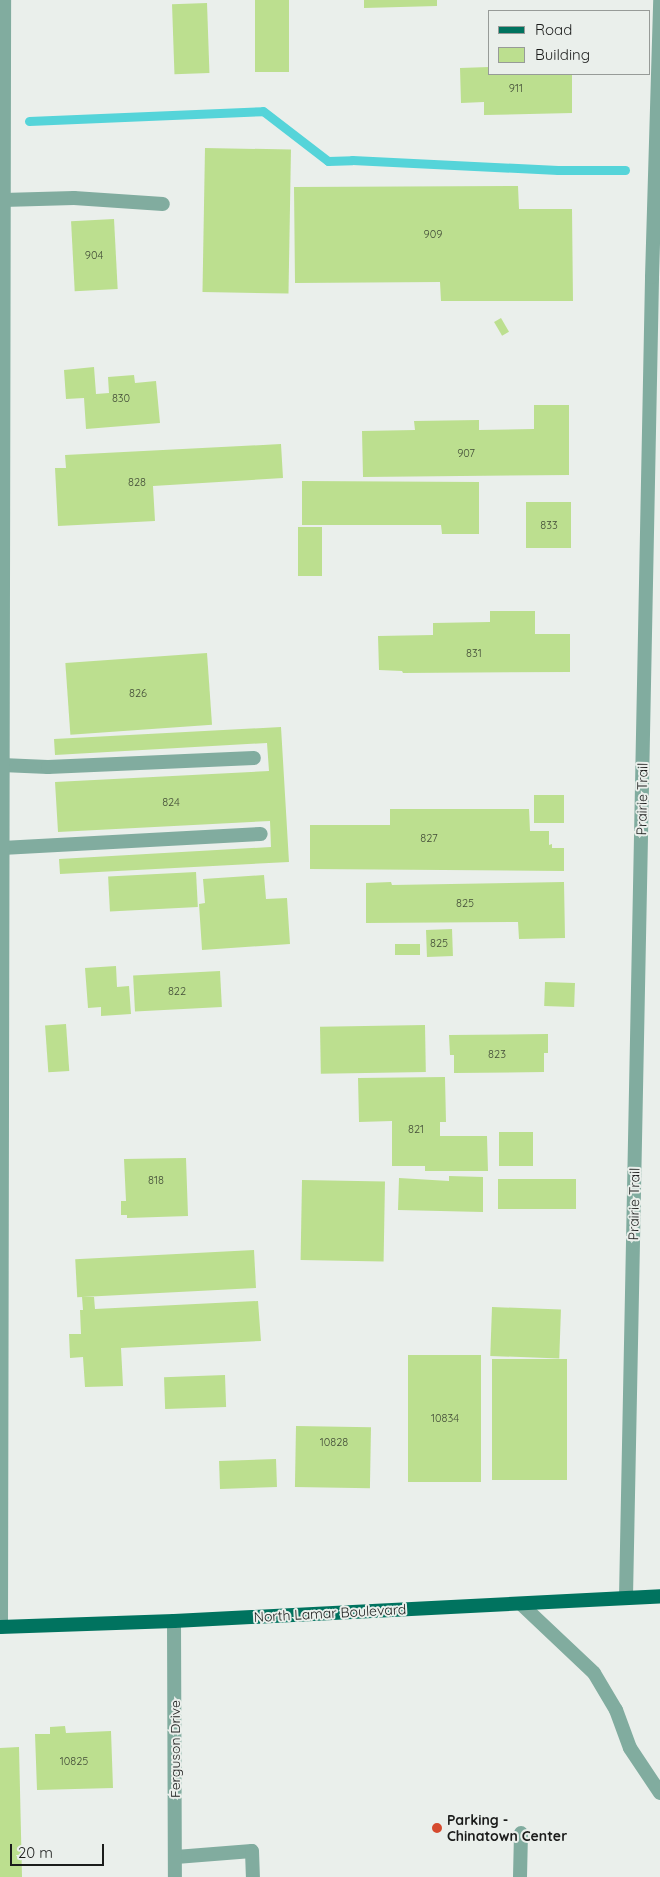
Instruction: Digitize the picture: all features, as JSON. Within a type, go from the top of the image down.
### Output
[{"type":"main road","name":"North Lamar Boulevard","points":[[0,1627],[174,1621],[660,1596]]},
{"type":"street","points":[[0,1627],[4,0]]},
{"type":"street","name":"Prairie Trail","points":[[626,1597],[652,277],[660,0]]},
{"type":"street","points":[[3,200],[74,198],[163,204]]},
{"type":"street","points":[[2,765],[48,767],[254,758]]},
{"type":"street","points":[[2,848],[261,834]]},
{"type":"street","points":[[521,1604],[594,1673],[616,1710],[627,1740],[660,1793]]},
{"type":"street","name":"Ferguson Drive","points":[[174,1621],[175,1877]]},
{"type":"street","points":[[520,1877],[521,1833]]},
{"type":"street","points":[[176,1857],[252,1851],[253,1877]]},
{"type":"building","points":[[255,0],[289,0],[289,72],[255,72]]},
{"type":"building","points":[[364,0],[437,0],[437,6],[364,8]]},
{"type":"building","points":[[207,3],[209,73],[174,74],[172,4]]},
{"type":"building","points":[[488,67],[488,75],[572,75],[572,113],[484,115],[484,102],[461,103],[460,68]]},
{"type":"building","points":[[205,148],[291,150],[288,293],[202,292]]},
{"type":"building","points":[[518,186],[519,209],[572,209],[573,301],[441,301],[440,282],[295,283],[294,187]]},
{"type":"building","points":[[114,219],[118,289],[75,291],[71,221]]},
{"type":"building","points":[[501,318],[509,332],[502,336],[494,322]]},
{"type":"building","points":[[94,367],[96,394],[109,393],[108,377],[134,375],[135,383],[156,381],[160,423],[86,429],[84,398],[66,399],[64,370]]},
{"type":"building","points":[[534,405],[569,405],[569,475],[363,477],[362,431],[415,430],[414,421],[479,420],[479,430],[534,429]]},
{"type":"building","points":[[281,444],[283,478],[153,486],[155,521],[58,526],[55,468],[66,468],[65,455]]},
{"type":"building","points":[[302,481],[479,482],[479,534],[442,534],[441,525],[302,525]]},
{"type":"building","points":[[526,502],[571,502],[571,548],[526,548]]},
{"type":"building","points":[[298,527],[322,527],[322,576],[298,576]]},
{"type":"building","points":[[490,611],[535,611],[535,634],[570,634],[570,672],[403,673],[402,671],[379,670],[378,636],[433,635],[433,623],[490,622]]},
{"type":"building","points":[[207,653],[212,725],[70,735],[65,663]]},
{"type":"building","points":[[281,727],[289,862],[60,874],[59,859],[271,847],[270,821],[58,832],[55,782],[269,771],[267,743],[55,755],[54,739]]},
{"type":"building","points":[[534,795],[564,795],[564,823],[534,823]]},
{"type":"building","points":[[390,809],[529,809],[530,831],[549,831],[549,845],[552,844],[552,848],[564,848],[564,871],[310,869],[310,825],[390,825]]},
{"type":"building","points":[[196,872],[198,907],[110,912],[108,877]]},
{"type":"building","points":[[264,875],[266,899],[287,898],[290,944],[202,950],[199,904],[205,903],[203,879]]},
{"type":"building","points":[[391,882],[392,885],[564,882],[565,938],[519,939],[518,922],[366,923],[366,883]]},
{"type":"building","points":[[452,929],[453,956],[427,957],[426,930]]},
{"type":"building","points":[[395,944],[420,944],[420,955],[395,955]]},
{"type":"building","points":[[116,966],[117,987],[129,986],[131,1014],[101,1016],[101,1007],[88,1008],[85,968]]},
{"type":"building","points":[[220,971],[222,1007],[135,1012],[133,976]]},
{"type":"building","points":[[545,982],[575,983],[574,1007],[544,1006]]},
{"type":"building","points":[[66,1024],[69,1071],[48,1072],[45,1025]]},
{"type":"building","points":[[425,1025],[426,1072],[321,1074],[320,1027]]},
{"type":"building","points":[[548,1034],[548,1053],[544,1053],[544,1072],[454,1073],[454,1055],[450,1055],[449,1035]]},
{"type":"building","points":[[445,1077],[446,1122],[440,1122],[440,1136],[487,1136],[488,1171],[425,1171],[425,1166],[392,1166],[392,1121],[359,1122],[358,1078]]},
{"type":"building","points":[[499,1132],[533,1132],[533,1166],[499,1166]]},
{"type":"building","points":[[186,1158],[188,1216],[127,1218],[127,1215],[121,1215],[121,1201],[126,1201],[124,1159]]},
{"type":"building","points":[[449,1176],[483,1177],[483,1212],[398,1210],[399,1178],[449,1181]]},
{"type":"building","points":[[498,1179],[576,1179],[576,1209],[498,1209]]},
{"type":"building","points":[[302,1180],[385,1181],[384,1261],[301,1260]]},
{"type":"building","points":[[254,1250],[256,1288],[77,1297],[75,1259]]},
{"type":"building","points":[[82,1297],[94,1297],[95,1309],[258,1301],[261,1341],[121,1348],[123,1386],[85,1387],[83,1357],[70,1358],[69,1334],[81,1334],[80,1310],[83,1310]]},
{"type":"building","points":[[492,1307],[561,1309],[559,1358],[490,1356]]},
{"type":"building","points":[[408,1355],[481,1355],[481,1482],[408,1482]]},
{"type":"building","points":[[492,1359],[567,1359],[567,1480],[492,1480]]},
{"type":"building","points":[[225,1375],[226,1407],[165,1409],[164,1377]]},
{"type":"building","points":[[296,1426],[371,1427],[370,1488],[295,1487]]},
{"type":"building","points":[[276,1459],[277,1487],[220,1489],[219,1461]]},
{"type":"building","points":[[65,1726],[66,1733],[111,1731],[113,1788],[37,1790],[35,1734],[50,1734],[50,1727]]},
{"type":"building","points":[[19,1747],[22,1877],[0,1877],[0,1748]]},
{"type":"waterway","points":[[29,121],[263,111],[328,161],[352,160],[558,170],[625,170]]},
{"type":"place","name":"Parking - Chinatown Center","points":[[437,1828]]}]
